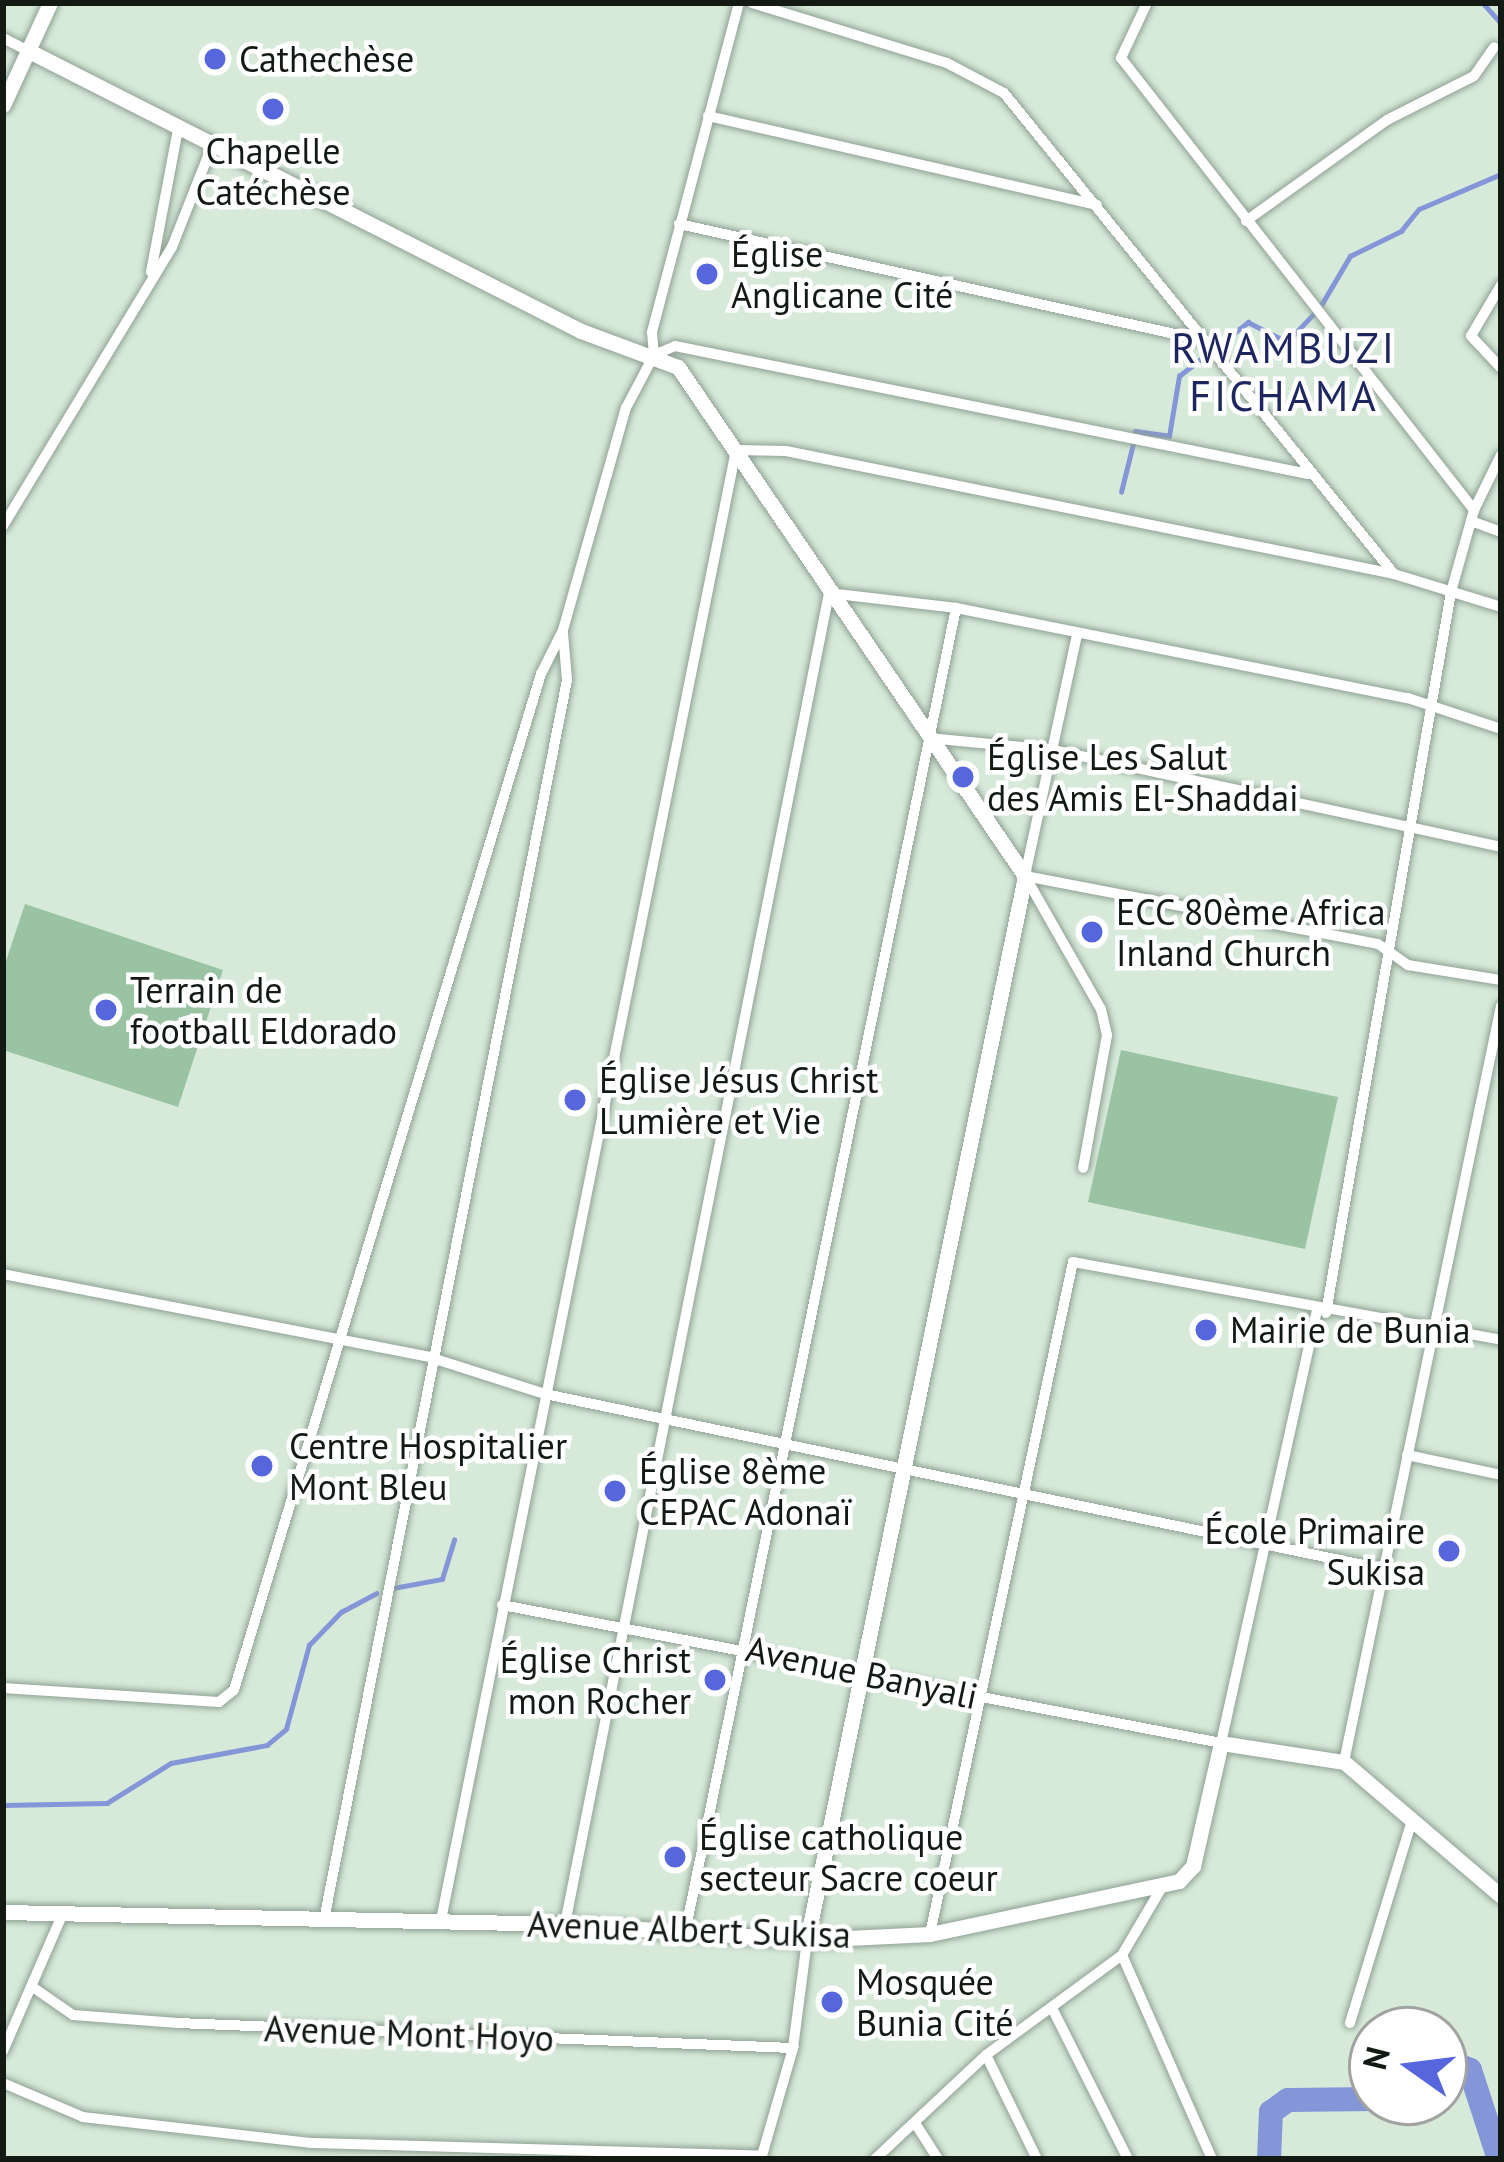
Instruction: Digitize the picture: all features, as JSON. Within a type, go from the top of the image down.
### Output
[{"type":"street","points":[[3,106],[50,3]]},
{"type":"street","points":[[3,1688],[219,1702],[234,1690],[541,674],[562,630],[626,408],[654,355],[652,332],[739,3]]},
{"type":"street","points":[[752,3],[986,78],[1098,206],[1394,574]]},
{"type":"street","points":[[1147,3],[1120,58],[1473,516],[1501,532]]},
{"type":"street","points":[[3,38],[581,331],[678,368],[1025,876],[1101,1009],[1107,1035],[1083,1168]]},
{"type":"street","points":[[1246,221],[1387,120],[1474,76],[1494,47]]},
{"type":"street","points":[[708,116],[1098,206]]},
{"type":"street","points":[[148,284],[178,129]]},
{"type":"street","points":[[3,526],[148,284],[212,146]]},
{"type":"street","points":[[679,224],[1207,346]]},
{"type":"street","points":[[1501,284],[1471,336],[1501,368]]},
{"type":"street","points":[[654,355],[675,346],[1310,474]]},
{"type":"street","points":[[736,449],[786,452],[1394,574],[1501,607]]},
{"type":"street","points":[[441,1920],[736,449]]},
{"type":"street","points":[[875,2159],[986,2055],[1122,1955],[1162,1887],[1193,1866],[1264,1545],[1322,1312],[1394,952],[1408,828],[1451,592],[1473,516],[1501,455]]},
{"type":"street","points":[[830,593],[956,608],[1429,708],[1501,729]]},
{"type":"street","points":[[565,1924],[830,593]]},
{"type":"street","points":[[686,1928],[956,608]]},
{"type":"street","points":[[323,1920],[429,1357],[567,680],[562,630]]},
{"type":"street","points":[[3,2083],[83,2117],[310,2143],[762,2158],[794,2048],[807,1940],[1078,634]]},
{"type":"street","points":[[928,738],[1053,750],[1501,848]]},
{"type":"street","points":[[1025,876],[1394,952],[1408,964],[1501,980]]},
{"type":"street","points":[[1344,1762],[1430,1329],[1501,1006]]},
{"type":"street","points":[[930,1934],[1073,1262],[1322,1312],[1501,1340]]},
{"type":"street","points":[[3,1274],[338,1344],[429,1357],[545,1394],[904,1474],[1383,1569]]},
{"type":"street","points":[[1407,1455],[1501,1475]]},
{"type":"street","name":"Avenue Banyali","points":[[502,1605],[747,1647],[864,1675],[1221,1743]]},
{"type":"street","points":[[1221,1743],[1344,1762],[1501,1896]]},
{"type":"street","points":[[1355,2006],[1411,1823]]},
{"type":"street","name":"Avenue Albert Sukisa","points":[[3,1912],[686,1928],[807,1940],[930,1934],[1162,1887]]},
{"type":"street","points":[[3,2050],[62,1915]]},
{"type":"street","points":[[1122,1955],[1212,2159]]},
{"type":"street","name":"Avenue Mont Hoyo","points":[[34,1988],[73,2015],[178,2024],[794,2048]]},
{"type":"street","points":[[1052,2008],[1128,2159]]},
{"type":"street","points":[[986,2055],[1036,2159]]},
{"type":"street","points":[[915,2122],[938,2159]]},
{"type":"green space","name":"Terrain de football Eldorado","points":[[25,904],[223,970],[178,1107],[3,1050],[3,970]]},
{"type":"green space","points":[[1121,1050],[1338,1097],[1305,1249],[1088,1202]]},
{"type":"waterway","points":[[1483,3],[1501,23]]},
{"type":"waterway","points":[[1135,431],[1169,436],[1179,376],[1248,322],[1287,342],[1320,307],[1350,256],[1401,231],[1419,209],[1501,174]]},
{"type":"waterway","points":[[1121,492],[1133,444]]},
{"type":"waterway","points":[[393,1588],[442,1579],[454,1540]]},
{"type":"waterway","points":[[3,1805],[107,1803],[171,1763],[267,1745],[286,1729],[309,1645],[341,1612],[376,1593]]},
{"type":"waterway","points":[[1468,2069],[1499,2159]]},
{"type":"waterway","points":[[1269,2159],[1271,2112],[1288,2100],[1348,2099]]},
{"type":"place","name":"Cathechèse","points":[[215,59]]},
{"type":"place","name":"Chapelle Catéchèse","points":[[273,109]]},
{"type":"place","name":"Église Anglicane Cité","points":[[707,274]]},
{"type":"place","name":"Église Les Salut des Amis El-Shaddai","points":[[963,777]]},
{"type":"place","name":"ECC 80ème Africa Inland Church","points":[[1092,932]]},
{"type":"place","name":"Terrain de football Eldorado","points":[[106,1010]]},
{"type":"place","name":"Église Jésus Christ Lumière et Vie","points":[[575,1100]]},
{"type":"place","name":"Mairie de Bunia","points":[[1206,1330]]},
{"type":"place","name":"Centre Hospitalier Mont Bleu","points":[[262,1466]]},
{"type":"place","name":"Église 8ème CEPAC Adonaï","points":[[615,1491]]},
{"type":"place","name":"École Primaire Sukisa","points":[[1449,1551]]},
{"type":"place","name":"Église Christ mon Rocher","points":[[715,1680]]},
{"type":"place","name":"Église catholique secteur Sacre coeur","points":[[675,1857]]},
{"type":"place","name":"Mosquée Bunia Cité","points":[[832,2002]]},
{"type":"district","name":"RWAMBUZI FICHAMA","points":[[1284,372]]}]
